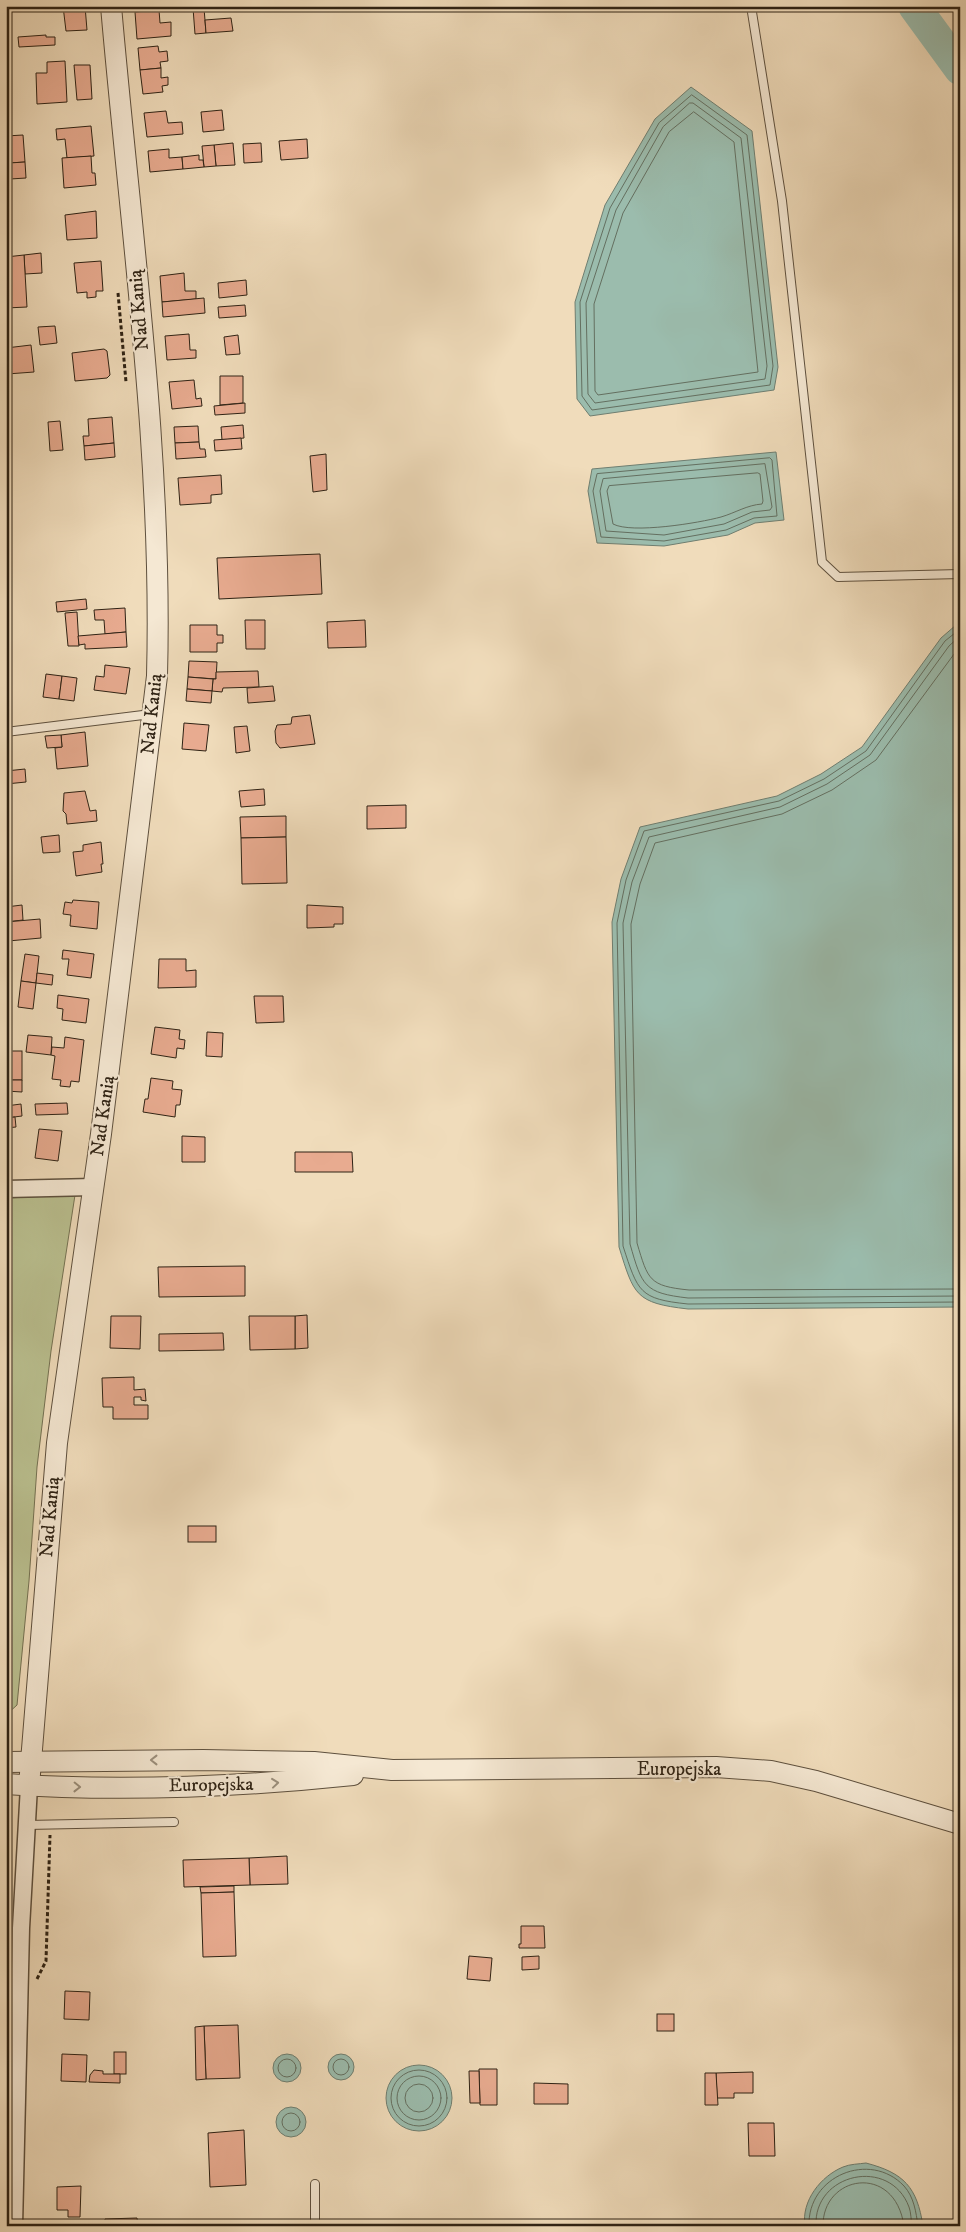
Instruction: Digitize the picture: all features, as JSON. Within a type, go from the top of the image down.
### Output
[{"type":"street","name":"Nad Kanią","points":[[14,2226],[11,2181],[30,1761],[57,1443],[93,1187],[157,676],[159,610],[151,441],[111,6]]},
{"type":"street","points":[[6,1189],[93,1187]]},
{"type":"street","name":"Europejska","points":[[6,1762],[305,1762],[392,1770],[557,1770],[716,1767],[771,1771],[876,1797],[960,1824]]},
{"type":"street","name":"Europejska","points":[[6,1784],[85,1787],[266,1784],[392,1770]]},
{"type":"lane","points":[[751,6],[782,201],[822,562],[838,578],[960,574]]},
{"type":"lane","points":[[6,732],[153,714]]},
{"type":"lane","points":[[27,1825],[174,1822]]},
{"type":"lane","points":[[315,2184],[315,2226]]},
{"type":"path","points":[[118,285],[127,391]]},
{"type":"path","points":[[34,1985],[46,1961],[50,1824]]},
{"type":"green space","points":[[75,1195],[51,1351],[37,1467],[29,1581],[17,1705],[6,1715],[6,1198]]},
{"type":"water","points":[[691,87],[752,131],[778,367],[774,390],[590,416],[577,399],[575,302],[605,205],[655,119]]},
{"type":"water","points":[[776,452],[784,520],[755,523],[728,535],[664,546],[597,543],[588,491],[592,469]]},
{"type":"water","points":[[960,624],[960,1307],[688,1309],[657,1304],[639,1294],[633,1286],[619,1247],[612,922],[621,879],[640,827],[777,796],[821,774],[862,747],[941,638],[956,625]]},
{"type":"water","points":[[287,2054],[297,2058],[301,2068],[297,2078],[287,2082],[277,2078],[273,2068],[277,2058]]},
{"type":"water","points":[[341,2054],[350,2058],[354,2067],[350,2076],[341,2080],[332,2076],[328,2067],[332,2058]]},
{"type":"water","points":[[419,2065],[432,2068],[442,2075],[449,2085],[452,2098],[449,2111],[442,2121],[432,2128],[419,2131],[406,2128],[396,2121],[389,2111],[386,2098],[389,2085],[396,2075],[406,2068]]},
{"type":"water","points":[[291,2107],[301,2112],[306,2122],[301,2132],[291,2137],[281,2132],[276,2122],[281,2112]]},
{"type":"water","points":[[866,2163],[890,2172],[906,2184],[917,2201],[923,2226],[805,2226],[806,2208],[809,2199],[820,2183],[827,2176],[843,2167]]},
{"type":"building","points":[[63,6],[85,6],[87,30],[66,31]]},
{"type":"building","points":[[193,8],[204,8],[206,33],[195,34]]},
{"type":"building","points":[[159,10],[160,23],[171,22],[171,36],[137,39],[135,12]]},
{"type":"building","points":[[231,18],[233,31],[206,33],[205,20]]},
{"type":"building","points":[[46,35],[46,37],[55,37],[55,45],[19,47],[18,37]]},
{"type":"building","points":[[158,46],[159,52],[167,51],[168,61],[160,62],[161,68],[140,70],[138,48]]},
{"type":"building","points":[[65,61],[67,102],[37,104],[36,73],[47,73],[47,62]]},
{"type":"building","points":[[74,65],[90,65],[92,99],[77,100]]},
{"type":"building","points":[[161,68],[161,78],[168,77],[168,85],[162,86],[163,92],[143,94],[140,70]]},
{"type":"building","points":[[222,110],[224,130],[203,132],[201,112]]},
{"type":"building","points":[[166,111],[168,123],[182,122],[183,134],[147,137],[144,113]]},
{"type":"building","points":[[91,126],[94,156],[67,158],[65,139],[57,140],[56,129]]},
{"type":"building","points":[[23,135],[25,162],[9,163],[6,136]]},
{"type":"building","points":[[307,139],[308,158],[281,160],[279,141]]},
{"type":"building","points":[[233,143],[235,165],[216,166],[214,145]]},
{"type":"building","points":[[261,143],[262,162],[244,163],[243,144]]},
{"type":"building","points":[[214,145],[216,166],[204,167],[202,146]]},
{"type":"building","points":[[169,149],[169,158],[182,157],[183,169],[150,172],[148,151]]},
{"type":"building","points":[[199,155],[199,160],[203,160],[204,167],[183,169],[182,157]]},
{"type":"building","points":[[91,156],[92,173],[95,173],[96,185],[64,188],[62,158]]},
{"type":"building","points":[[25,162],[26,178],[10,179],[9,163]]},
{"type":"building","points":[[96,211],[97,238],[67,240],[65,215]]},
{"type":"building","points":[[41,253],[42,273],[25,274],[24,255]]},
{"type":"building","points":[[24,255],[27,307],[6,308],[6,257]]},
{"type":"building","points":[[101,261],[103,291],[96,291],[96,297],[87,298],[87,292],[77,293],[74,263]]},
{"type":"building","points":[[184,273],[185,291],[196,291],[196,299],[162,302],[160,276]]},
{"type":"building","points":[[246,280],[247,295],[219,298],[218,283]]},
{"type":"building","points":[[204,298],[205,313],[163,317],[162,302]]},
{"type":"building","points":[[245,305],[246,316],[219,318],[218,307]]},
{"type":"building","points":[[55,326],[57,343],[40,345],[38,327]]},
{"type":"building","points":[[189,334],[190,350],[196,350],[196,358],[167,360],[165,336]]},
{"type":"building","points":[[238,335],[240,354],[226,355],[224,337]]},
{"type":"building","points":[[31,345],[34,372],[7,374],[6,348]]},
{"type":"building","points":[[104,349],[107,351],[110,375],[107,378],[75,381],[72,353]]},
{"type":"building","points":[[220,376],[243,376],[243,403],[220,405]]},
{"type":"building","points":[[194,380],[196,399],[201,398],[202,406],[172,409],[169,382]]},
{"type":"building","points":[[245,403],[245,413],[215,415],[214,406]]},
{"type":"building","points":[[112,417],[114,443],[84,446],[83,436],[89,436],[88,419]]},
{"type":"building","points":[[60,421],[63,450],[50,451],[48,422]]},
{"type":"building","points":[[243,425],[244,438],[222,440],[221,427]]},
{"type":"building","points":[[198,426],[199,442],[175,443],[174,427]]},
{"type":"building","points":[[241,438],[242,449],[215,451],[214,440]]},
{"type":"building","points":[[199,442],[200,449],[205,449],[206,457],[176,459],[175,443]]},
{"type":"building","points":[[114,443],[115,457],[85,460],[84,446]]},
{"type":"building","points":[[326,454],[327,490],[313,492],[310,456]]},
{"type":"building","points":[[221,475],[222,494],[211,495],[211,503],[180,505],[178,478]]},
{"type":"building","points":[[320,554],[322,594],[219,599],[217,558]]},
{"type":"building","points":[[86,599],[87,609],[57,612],[56,602]]},
{"type":"building","points":[[125,608],[126,632],[105,634],[104,620],[95,620],[94,610]]},
{"type":"building","points":[[77,612],[79,646],[68,646],[65,613]]},
{"type":"building","points":[[245,620],[265,620],[265,649],[246,649]]},
{"type":"building","points":[[365,620],[366,647],[328,648],[327,622]]},
{"type":"building","points":[[190,625],[217,625],[217,635],[223,635],[223,643],[217,643],[217,652],[190,652]]},
{"type":"building","points":[[126,632],[127,647],[85,649],[85,644],[79,645],[78,636]]},
{"type":"building","points":[[189,661],[217,662],[216,679],[188,677]]},
{"type":"building","points":[[105,665],[130,668],[126,694],[94,690],[96,676],[104,677]]},
{"type":"building","points":[[258,671],[259,687],[223,688],[222,692],[212,691],[216,672]]},
{"type":"building","points":[[46,674],[62,676],[59,699],[43,697]]},
{"type":"building","points":[[62,676],[77,678],[74,701],[59,699]]},
{"type":"building","points":[[188,677],[213,679],[212,691],[187,689]]},
{"type":"building","points":[[273,686],[275,701],[248,703],[247,688]]},
{"type":"building","points":[[187,689],[212,691],[211,703],[186,701]]},
{"type":"building","points":[[310,715],[315,744],[280,748],[276,743],[275,731],[277,725],[291,724],[292,717]]},
{"type":"building","points":[[184,723],[209,725],[206,751],[182,749]]},
{"type":"building","points":[[247,726],[250,751],[236,753],[234,727]]},
{"type":"building","points":[[85,732],[88,766],[57,769],[55,748],[62,747],[61,735]]},
{"type":"building","points":[[61,735],[62,747],[47,748],[45,736]]},
{"type":"building","points":[[25,769],[26,782],[6,784],[6,771]]},
{"type":"building","points":[[264,789],[265,805],[241,807],[239,791]]},
{"type":"building","points":[[85,791],[90,811],[96,810],[97,821],[67,824],[66,814],[63,811],[64,793]]},
{"type":"building","points":[[406,805],[406,828],[367,829],[367,806]]},
{"type":"building","points":[[286,816],[286,837],[241,838],[240,817]]},
{"type":"building","points":[[59,835],[60,852],[43,853],[41,837]]},
{"type":"building","points":[[286,837],[287,883],[242,884],[241,838]]},
{"type":"building","points":[[101,842],[102,872],[76,876],[73,852],[83,851],[83,845]]},
{"type":"building","points":[[6,866],[8,866],[11,891],[6,891]]},
{"type":"building","points":[[73,900],[99,902],[97,929],[70,926],[71,915],[63,914],[65,902],[72,903]]},
{"type":"building","points":[[22,905],[23,920],[6,922],[6,907]]},
{"type":"building","points":[[307,905],[343,907],[343,924],[334,924],[334,927],[307,928]]},
{"type":"building","points":[[40,919],[41,938],[8,941],[6,922]]},
{"type":"building","points":[[63,950],[94,954],[91,978],[67,975],[69,959],[62,959]]},
{"type":"building","points":[[25,954],[39,956],[36,983],[21,981]]},
{"type":"building","points":[[159,959],[186,959],[186,971],[196,970],[196,987],[158,988]]},
{"type":"building","points":[[37,973],[53,975],[52,985],[36,983]]},
{"type":"building","points":[[21,981],[36,983],[33,1009],[18,1007]]},
{"type":"building","points":[[58,995],[89,999],[86,1023],[62,1020],[63,1009],[57,1008]]},
{"type":"building","points":[[254,996],[283,996],[284,1022],[256,1023]]},
{"type":"building","points":[[155,1027],[180,1030],[179,1039],[185,1040],[184,1049],[177,1048],[176,1058],[151,1054]]},
{"type":"building","points":[[207,1032],[223,1033],[222,1057],[206,1056]]},
{"type":"building","points":[[28,1035],[52,1037],[51,1055],[26,1052]]},
{"type":"building","points":[[65,1037],[84,1040],[79,1082],[71,1081],[70,1087],[60,1086],[61,1080],[52,1079],[55,1056],[51,1055],[52,1047],[64,1048]]},
{"type":"building","points":[[6,1051],[22,1051],[22,1080],[6,1080]]},
{"type":"building","points":[[151,1078],[173,1081],[172,1089],[182,1090],[180,1105],[176,1105],[175,1117],[143,1112],[145,1099],[148,1099]]},
{"type":"building","points":[[6,1080],[22,1080],[22,1092],[6,1091]]},
{"type":"building","points":[[67,1103],[68,1114],[36,1115],[35,1104]]},
{"type":"building","points":[[21,1104],[22,1116],[6,1118],[6,1106]]},
{"type":"building","points":[[15,1117],[16,1127],[6,1128],[6,1118]]},
{"type":"building","points":[[39,1129],[62,1131],[58,1161],[35,1158]]},
{"type":"building","points":[[182,1136],[205,1137],[205,1162],[182,1162]]},
{"type":"building","points":[[295,1152],[352,1152],[353,1172],[295,1172]]},
{"type":"building","points":[[245,1266],[245,1296],[159,1297],[158,1267]]},
{"type":"building","points":[[307,1315],[308,1348],[295,1349],[295,1316]]},
{"type":"building","points":[[111,1316],[141,1316],[140,1349],[110,1348]]},
{"type":"building","points":[[249,1316],[295,1316],[295,1349],[250,1350]]},
{"type":"building","points":[[223,1333],[224,1350],[159,1351],[159,1334]]},
{"type":"building","points":[[134,1377],[134,1390],[145,1389],[146,1401],[141,1400],[141,1397],[134,1397],[134,1405],[148,1405],[148,1419],[113,1419],[113,1407],[103,1407],[102,1378]]},
{"type":"building","points":[[188,1526],[216,1526],[216,1542],[188,1542]]},
{"type":"building","points":[[287,1856],[288,1884],[250,1885],[249,1858]]},
{"type":"building","points":[[249,1858],[250,1885],[184,1887],[183,1860]]},
{"type":"building","points":[[234,1886],[234,1892],[201,1893],[200,1887]]},
{"type":"building","points":[[234,1892],[236,1956],[203,1957],[201,1893]]},
{"type":"building","points":[[521,1926],[544,1926],[545,1948],[519,1948],[519,1944],[521,1944]]},
{"type":"building","points":[[469,1956],[492,1958],[490,1981],[467,1979]]},
{"type":"building","points":[[539,1956],[539,1969],[522,1970],[522,1957]]},
{"type":"building","points":[[65,1991],[90,1992],[89,2020],[64,2019]]},
{"type":"building","points":[[657,2014],[674,2014],[674,2031],[657,2031]]},
{"type":"building","points":[[238,2025],[240,2078],[206,2079],[204,2026]]},
{"type":"building","points":[[204,2026],[206,2079],[196,2080],[195,2027]]},
{"type":"building","points":[[114,2052],[126,2052],[126,2074],[114,2074]]},
{"type":"building","points":[[62,2054],[87,2055],[86,2082],[61,2081]]},
{"type":"building","points":[[479,2069],[497,2069],[497,2105],[480,2105]]},
{"type":"building","points":[[94,2070],[103,2071],[103,2074],[120,2074],[120,2083],[89,2082],[90,2075]]},
{"type":"building","points":[[469,2071],[479,2071],[480,2103],[470,2103]]},
{"type":"building","points":[[753,2072],[753,2093],[734,2093],[734,2098],[717,2098],[716,2073]]},
{"type":"building","points":[[705,2073],[716,2073],[718,2105],[705,2105]]},
{"type":"building","points":[[534,2083],[568,2084],[568,2104],[534,2104]]},
{"type":"building","points":[[748,2123],[774,2123],[775,2156],[749,2156]]},
{"type":"building","points":[[244,2130],[246,2185],[210,2187],[208,2133]]},
{"type":"building","points":[[81,2186],[80,2217],[68,2217],[68,2210],[57,2210],[57,2187]]},
{"type":"building","points":[[137,2218],[138,2226],[105,2226],[105,2219]]},
{"type":"waterway","points":[[914,6],[960,69]]}]
